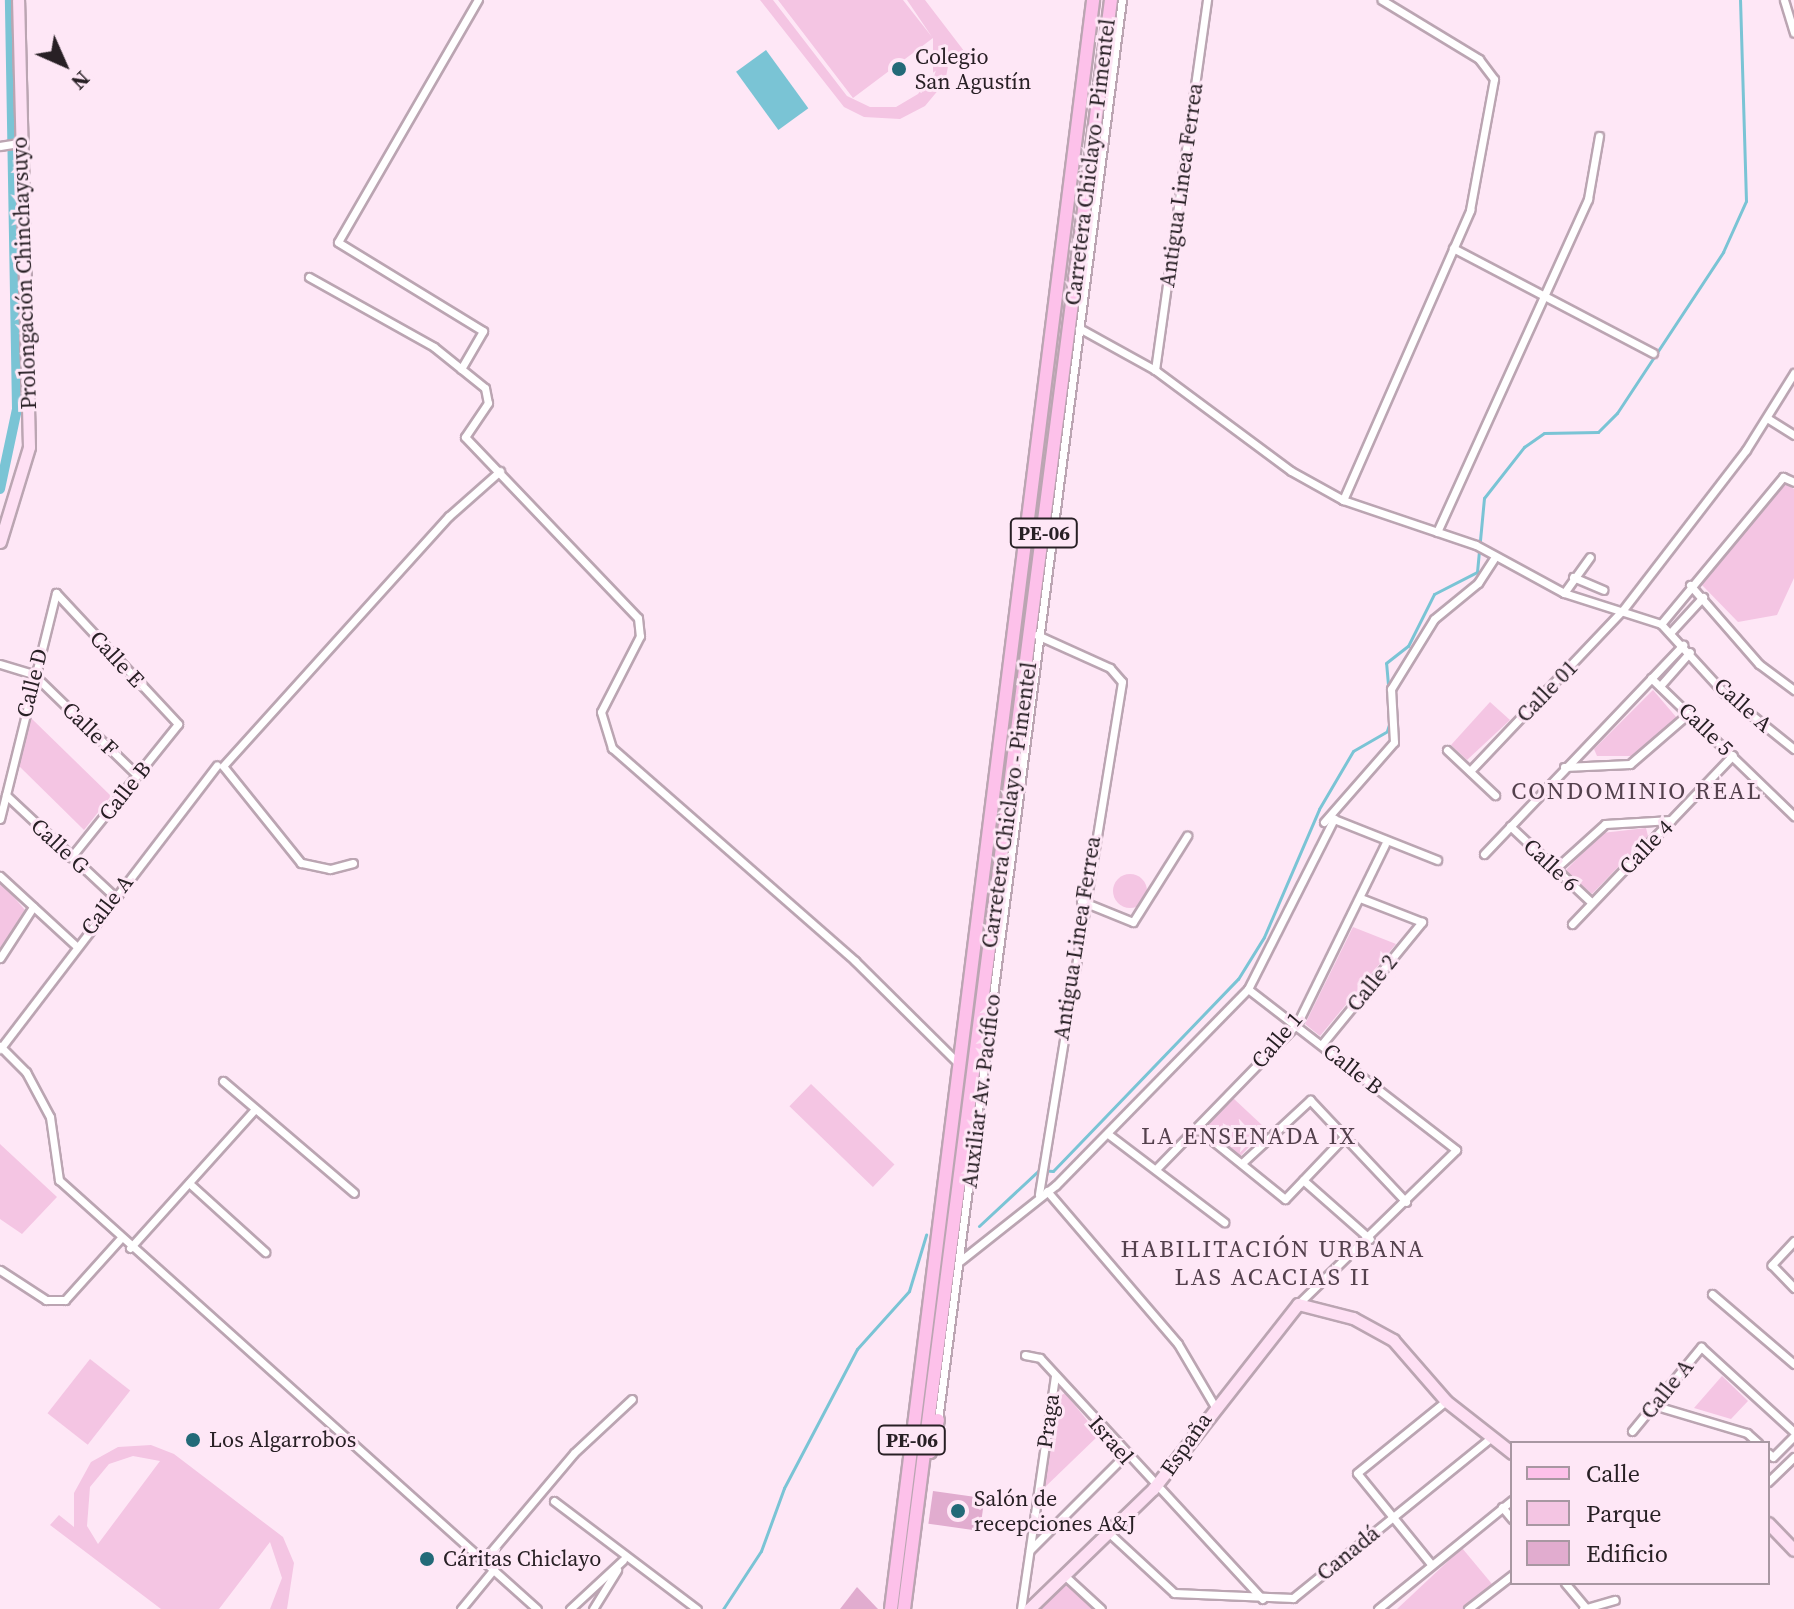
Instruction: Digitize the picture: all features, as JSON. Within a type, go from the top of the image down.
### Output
[{"type":"main road","name":"Carretera Chiclayo - Pimentel","points":[[891,1609],[1093,0]]},
{"type":"main road","name":"Carretera Chiclayo - Pimentel","points":[[904,1609],[974,1065],[1036,634],[1074,327],[1089,161],[1111,0]]},
{"type":"main road","points":[[1073,160],[1089,161]]},
{"type":"main road","points":[[959,1064],[974,1065]]},
{"type":"main road","points":[[916,1505],[938,1420]]},
{"type":"street","name":"Prolongación Chinchaysuyo","points":[[0,542],[29,447],[11,143],[18,0]]},
{"type":"street","points":[[461,369],[483,331],[338,242],[478,0]]},
{"type":"street","points":[[1122,0],[1074,327],[1155,370],[1291,471],[1343,500],[1476,545],[1564,593],[1661,624],[1690,585],[1783,477],[1794,482]]},
{"type":"street","name":"Antigua Linea Ferrea","points":[[1155,370],[1207,0]]},
{"type":"street","points":[[1343,500],[1453,248],[1481,168],[1494,79],[1485,63],[1382,0]]},
{"type":"street","points":[[1784,0],[1794,32]]},
{"type":"street","points":[[1437,532],[1588,199],[1599,136]]},
{"type":"street","points":[[1453,248],[1653,353]]},
{"type":"street","points":[[309,277],[461,369],[488,395],[465,437],[640,622],[640,636],[601,712],[612,748],[751,867],[959,1064]]},
{"type":"street","name":"Calle 01","points":[[1470,771],[1622,611],[1767,418],[1794,373]]},
{"type":"street","points":[[1767,418],[1794,435]]},
{"type":"street","points":[[353,863],[330,869],[301,863],[223,766],[449,516],[500,471]]},
{"type":"street","points":[[1324,822],[1394,742],[1391,689],[1434,619],[1487,574],[1492,555]]},
{"type":"street","points":[[1564,593],[1590,557]]},
{"type":"street","points":[[1573,577],[1603,590]]},
{"type":"street","points":[[1690,585],[1759,664],[1794,690]]},
{"type":"street","name":"Calle D","points":[[0,819],[33,674],[56,593]]},
{"type":"street","name":"Calle E","points":[[56,593],[178,724]]},
{"type":"street","points":[[1670,633],[1703,597]]},
{"type":"street","name":"Calle A","points":[[1661,624],[1690,652],[1723,692],[1794,749]]},
{"type":"street","name":"Antigua Linea Ferrea","points":[[1036,634],[1110,668],[1122,682],[1081,901],[1043,1192]]},
{"type":"street","name":"Auxiliar Av. Pacífico","points":[[938,1420],[1036,634]]},
{"type":"street","points":[[1484,854],[1683,645]]},
{"type":"street","points":[[1660,686],[1690,652]]},
{"type":"street","name":"Calle F","points":[[0,664],[33,674],[137,775]]},
{"type":"street","name":"Calle 5","points":[[1651,678],[1794,816]]},
{"type":"street","points":[[1564,767],[1630,764],[1689,713]]},
{"type":"street","name":"Calle B","points":[[71,857],[178,724]]},
{"type":"street","points":[[1447,750],[1495,795]]},
{"type":"street","name":"Calle 4","points":[[1572,924],[1733,755]]},
{"type":"street","name":"Calle A","points":[[0,1047],[75,945],[217,765]]},
{"type":"street","name":"Calle G","points":[[6,795],[114,896]]},
{"type":"street","points":[[946,1273],[1108,1134],[1248,989],[1334,819],[1385,844],[1437,860]]},
{"type":"street","points":[[1555,869],[1605,824],[1672,820]]},
{"type":"street","name":"Calle 6","points":[[1510,826],[1592,903]]},
{"type":"street","points":[[1081,901],[1126,922],[1138,920],[1187,836]]},
{"type":"street","name":"Calle 1","points":[[1156,1169],[1297,1024],[1385,844]]},
{"type":"street","points":[[0,876],[75,945]]},
{"type":"street","name":"Calle 2","points":[[1322,1044],[1422,922],[1360,898]]},
{"type":"street","points":[[0,958],[33,907]]},
{"type":"street","name":"Calle B","points":[[1248,989],[1456,1150]]},
{"type":"street","points":[[0,1047],[26,1072],[50,1117],[59,1180],[130,1248],[537,1609]]},
{"type":"street","points":[[223,1081],[354,1193]]},
{"type":"street","points":[[1242,1163],[1305,1099],[1406,1202]]},
{"type":"street","points":[[130,1248],[255,1109]]},
{"type":"street","points":[[1197,1128],[1285,1199],[1344,1137]]},
{"type":"street","points":[[1108,1134],[1224,1222]]},
{"type":"street","name":"España","points":[[1029,1609],[1153,1489],[1214,1405],[1298,1304],[1370,1239],[1456,1150]]},
{"type":"street","points":[[1303,1180],[1370,1239]]},
{"type":"street","points":[[189,1183],[265,1252]]},
{"type":"street","points":[[1043,1192],[1178,1344],[1214,1405]]},
{"type":"street","points":[[0,1270],[46,1300],[65,1300],[120,1239]]},
{"type":"street","points":[[1794,1241],[1772,1265],[1794,1288]]},
{"type":"street","points":[[1712,1294],[1794,1364]]},
{"type":"street","points":[[1298,1304],[1353,1318],[1393,1340],[1446,1401],[1510,1451]]},
{"type":"street","name":"Calle A","points":[[1632,1431],[1701,1347],[1794,1434]]},
{"type":"street","name":"Israel","points":[[1025,1355],[1040,1358],[1153,1489],[1262,1599]]},
{"type":"street","name":"Praga","points":[[1021,1609],[1055,1376]]},
{"type":"street","points":[[483,1561],[574,1453],[632,1399]]},
{"type":"street","points":[[1431,1564],[1357,1473],[1446,1401]]},
{"type":"street","points":[[1653,1405],[1747,1433],[1756,1441]]},
{"type":"street","points":[[1770,1455],[1794,1434]]},
{"type":"street","name":"Canadá","points":[[1108,1532],[1174,1593],[1293,1598],[1492,1437]]},
{"type":"street","points":[[1030,1550],[1124,1456]]},
{"type":"street","points":[[1770,1481],[1790,1467],[1794,1457]]},
{"type":"street","points":[[554,1501],[623,1560],[697,1609]]},
{"type":"street","points":[[1378,1609],[1510,1501]]},
{"type":"street","points":[[1502,1507],[1510,1517]]},
{"type":"street","points":[[1770,1525],[1794,1550]]},
{"type":"street","points":[[570,1609],[623,1560]]},
{"type":"street","points":[[593,1609],[623,1560]]},
{"type":"street","points":[[461,1609],[494,1569]]},
{"type":"street","points":[[1064,1575],[1101,1609]]},
{"type":"street","points":[[1468,1609],[1510,1577]]},
{"type":"street","points":[[1566,1585],[1584,1609],[1615,1600]]},
{"type":"green space","points":[[760,0],[773,0],[847,96],[870,107],[896,107],[918,94],[933,73],[933,38],[853,98],[778,0],[903,0],[932,37],[907,0],[925,0],[974,64],[966,70],[951,51],[945,82],[925,106],[900,119],[864,117],[844,107]]},
{"type":"green space","points":[[1783,482],[1794,489],[1794,578],[1777,615],[1738,622],[1700,583]]},
{"type":"green space","points":[[1653,690],[1677,718],[1635,756],[1597,756],[1594,749]]},
{"type":"green space","points":[[1490,702],[1510,720],[1467,760],[1451,745]]},
{"type":"green space","points":[[31,718],[111,796],[84,830],[19,766]]},
{"type":"green space","points":[[1646,828],[1648,836],[1592,894],[1565,871],[1602,833]]},
{"type":"green space","points":[[1130,874],[1142,879],[1147,891],[1142,903],[1130,908],[1118,903],[1113,891],[1118,879]]},
{"type":"green space","points":[[0,881],[25,910],[0,949]]},
{"type":"green space","points":[[1353,927],[1396,944],[1320,1036],[1305,1024]]},
{"type":"green space","points":[[811,1084],[894,1165],[873,1187],[789,1106]]},
{"type":"green space","points":[[1233,1098],[1266,1129],[1239,1157],[1206,1127]]},
{"type":"green space","points":[[0,1144],[57,1197],[22,1234],[0,1219]]},
{"type":"green space","points":[[90,1359],[130,1390],[88,1445],[48,1413]]},
{"type":"green space","points":[[1722,1376],[1748,1401],[1731,1419],[1694,1408]]},
{"type":"green space","points":[[1065,1393],[1099,1435],[1042,1490],[1054,1400]]},
{"type":"green space","points":[[151,1445],[174,1454],[283,1537],[294,1563],[287,1609],[270,1609],[282,1578],[270,1542],[219,1609],[161,1609],[50,1525],[59,1515],[74,1527],[74,1493],[91,1462],[118,1447]],"holes":[[[133,1456],[160,1461],[98,1544],[87,1526],[90,1487],[109,1464]]]},
{"type":"green space","points":[[1462,1548],[1492,1584],[1463,1609],[1397,1609]]},
{"type":"green space","points":[[1061,1584],[1066,1584],[1092,1609],[1034,1609]]},
{"type":"water","points":[[766,50],[808,108],[778,130],[736,72]]},
{"type":"building","name":"Salón de recepciones A&J","points":[[933,1491],[984,1498],[980,1531],[928,1524]]},
{"type":"building","points":[[857,1587],[878,1609],[840,1609]]},
{"type":"waterway","points":[[0,489],[17,409],[10,0]]},
{"type":"waterway","points":[[1389,696],[1386,663],[1408,646],[1434,594],[1477,572],[1484,498],[1524,447],[1544,433],[1598,432],[1617,413],[1723,252],[1746,201],[1740,0]]},
{"type":"waterway","points":[[979,1226],[1039,1170],[1053,1171],[1238,979],[1264,937],[1319,809],[1353,751],[1387,731],[1390,721]]},
{"type":"waterway","points":[[723,1609],[761,1551],[784,1488],[857,1349],[909,1291],[926,1235]]},
{"type":"place","name":"Colegio San Agustín","points":[[899,69]]},
{"type":"place","name":"Los Algarrobos","points":[[193,1440]]},
{"type":"place","name":"Salón de recepciones A&J","points":[[958,1511]]},
{"type":"place","name":"Cáritas Chiclayo","points":[[427,1559]]},
{"type":"district","name":"CONDOMINIO REAL","points":[[1637,791]]},
{"type":"district","name":"LA ENSENADA IX","points":[[1249,1136]]},
{"type":"district","name":"HABILITACIÓN URBANA LAS ACACIAS II","points":[[1273,1263]]}]
